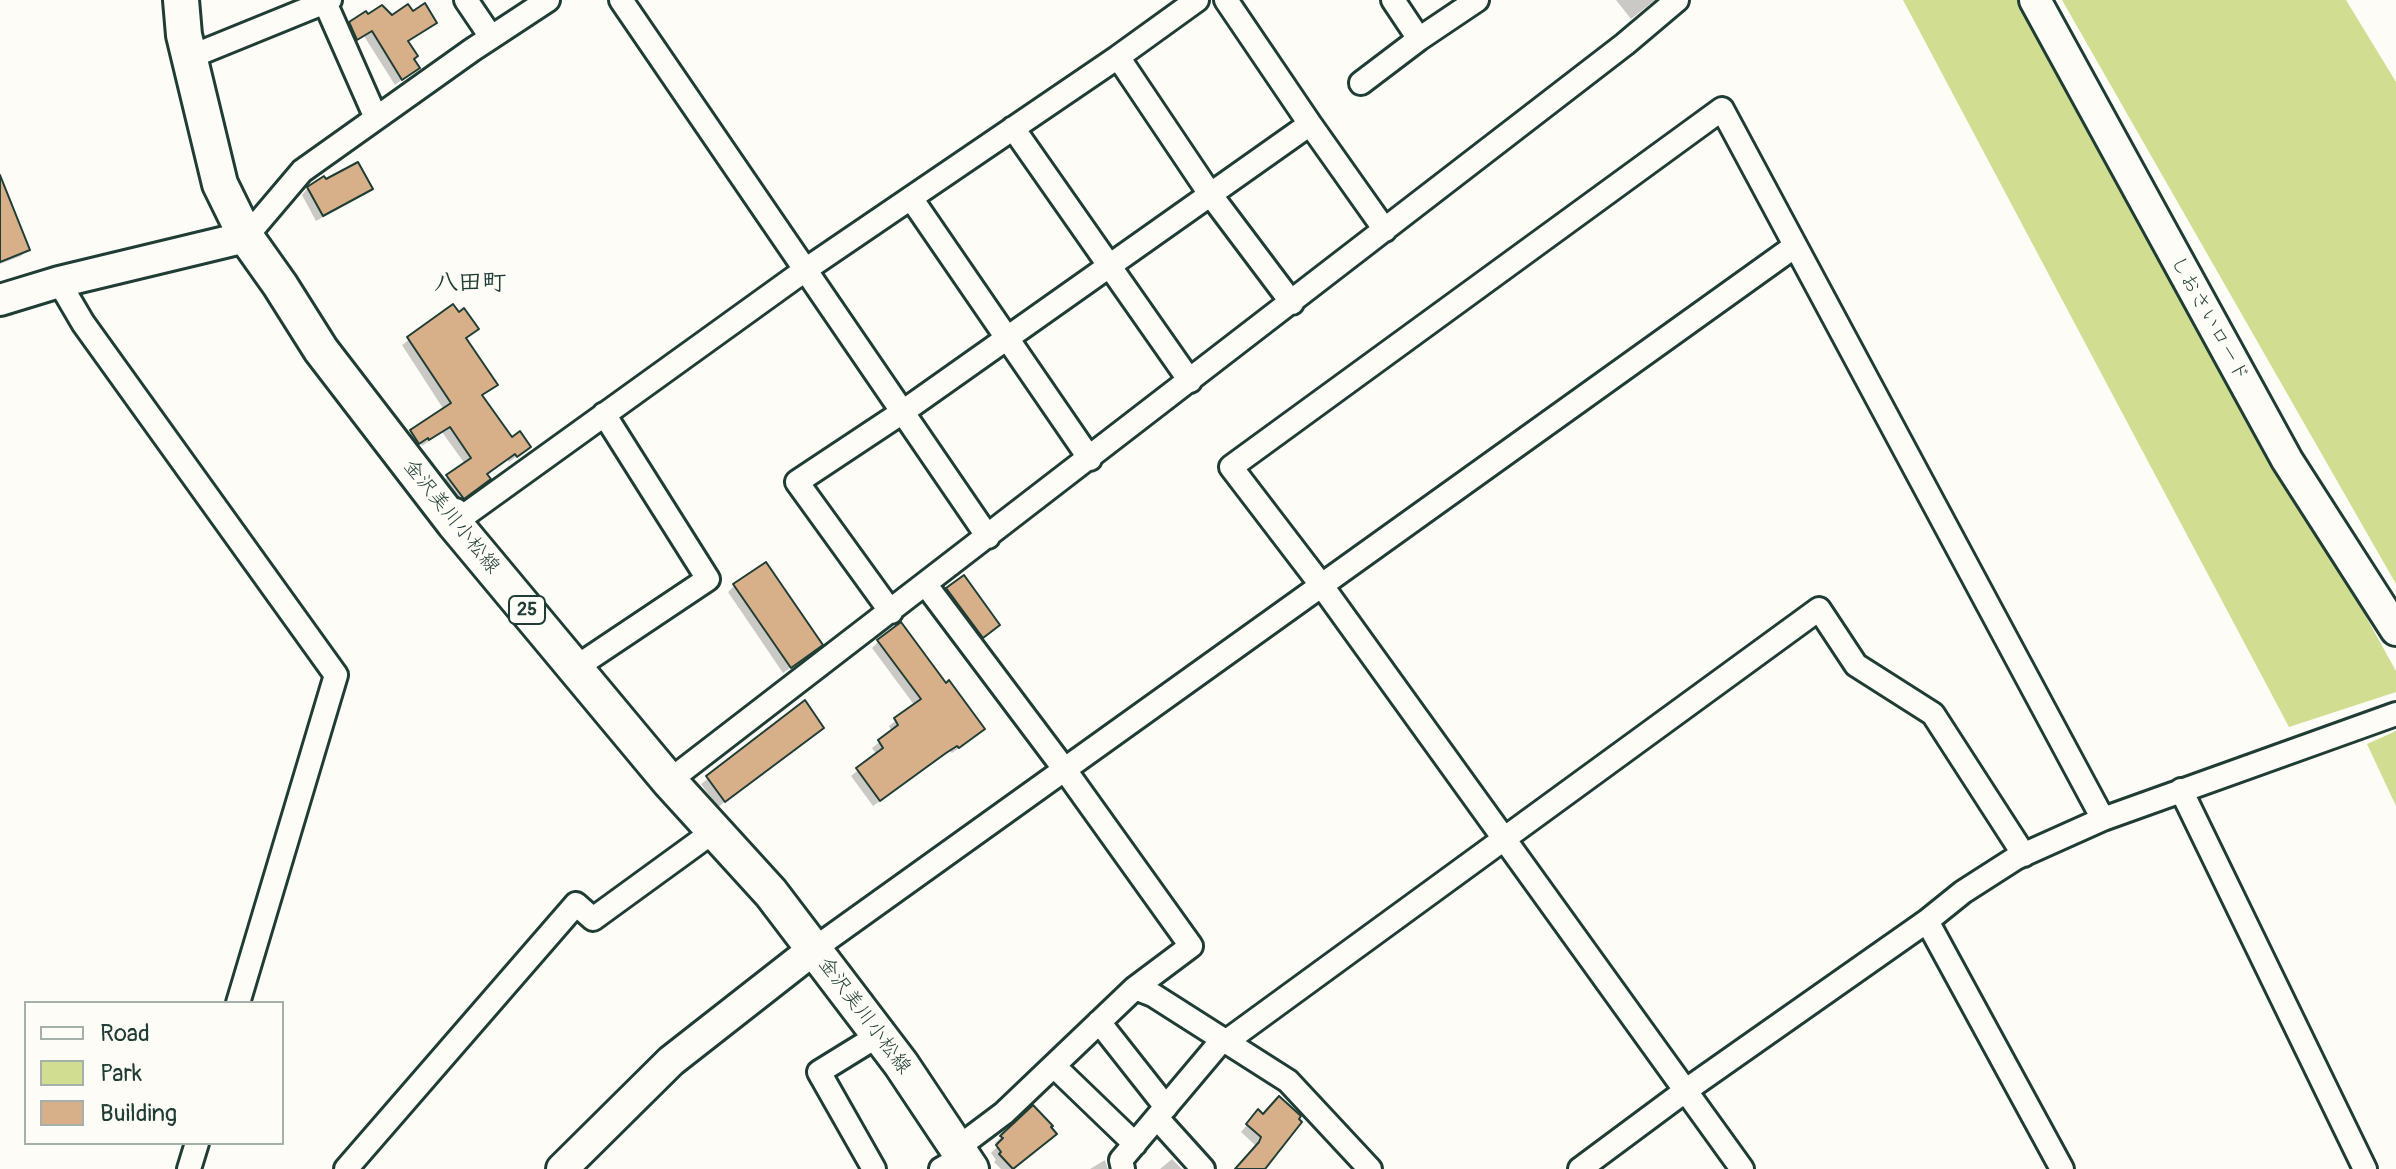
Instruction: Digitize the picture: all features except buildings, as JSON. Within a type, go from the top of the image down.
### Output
[{"type":"main road","name":"金沢美川小松線","points":[[181,0],[184,35],[220,184],[246,237],[321,350],[575,668],[669,781],[771,893],[901,1064],[958,1161]]},
{"type":"street","points":[[466,0],[491,37]]},
{"type":"street","points":[[0,300],[59,282],[246,237],[302,171],[548,0]]},
{"type":"street","points":[[621,0],[988,537]]},
{"type":"street","points":[[455,516],[1197,0]]},
{"type":"street","points":[[1226,0],[1385,230]]},
{"type":"street","points":[[1393,0],[1419,39]]},
{"type":"street","points":[[1361,83],[1477,0]]},
{"type":"street","points":[[669,781],[1292,303],[1625,44],[1677,0]]},
{"type":"street","name":"しおさいロード","points":[[2035,0],[2287,460],[2396,630]]},
{"type":"street","points":[[190,57],[326,1],[376,118]]},
{"type":"street","points":[[1118,57],[1210,194],[1292,303]]},
{"type":"street","points":[[1742,1169],[1322,586],[1231,467],[1722,109],[2103,819]]},
{"type":"street","points":[[891,612],[797,482],[904,411],[1310,124]]},
{"type":"street","points":[[1013,128],[1190,381]]},
{"type":"street","points":[[911,198],[1090,459]]},
{"type":"street","points":[[562,1169],[671,1061],[814,949],[1795,246]]},
{"type":"street","points":[[59,282],[83,323],[336,675],[239,1001]]},
{"type":"street","points":[[575,668],[708,579],[604,414]]},
{"type":"street","points":[[926,585],[1065,770],[1191,946],[1135,988],[958,1161]]},
{"type":"street","points":[[1123,1169],[1121,1160],[1225,1040],[1819,609],[1856,665],[1933,714],[2024,855]]},
{"type":"street","points":[[1580,1169],[1685,1091],[1927,921],[1963,892],[2024,855],[2103,819],[2396,714]]},
{"type":"street","points":[[2181,790],[2365,1169]]},
{"type":"street","points":[[346,1169],[576,904],[593,919],[714,831]]},
{"type":"street","points":[[1927,921],[2062,1169]]},
{"type":"street","points":[[1135,988],[1153,995],[1288,1081],[1370,1169]]},
{"type":"street","points":[[1099,1022],[1203,1169]]},
{"type":"street","points":[[874,1169],[819,1072],[879,1035]]},
{"type":"street","points":[[1054,1066],[1135,1144]]},
{"type":"street","points":[[189,1169],[196,1145]]},
{"type":"green space","points":[[1903,0],[2024,0],[2396,671],[2396,692],[2289,727]]},
{"type":"green space","points":[[2062,0],[2346,0],[2396,82],[2396,584]]},
{"type":"green space","points":[[2396,731],[2396,806],[2367,744]]},
{"type":"district","name":"八田町","points":[[470,284]]}]
